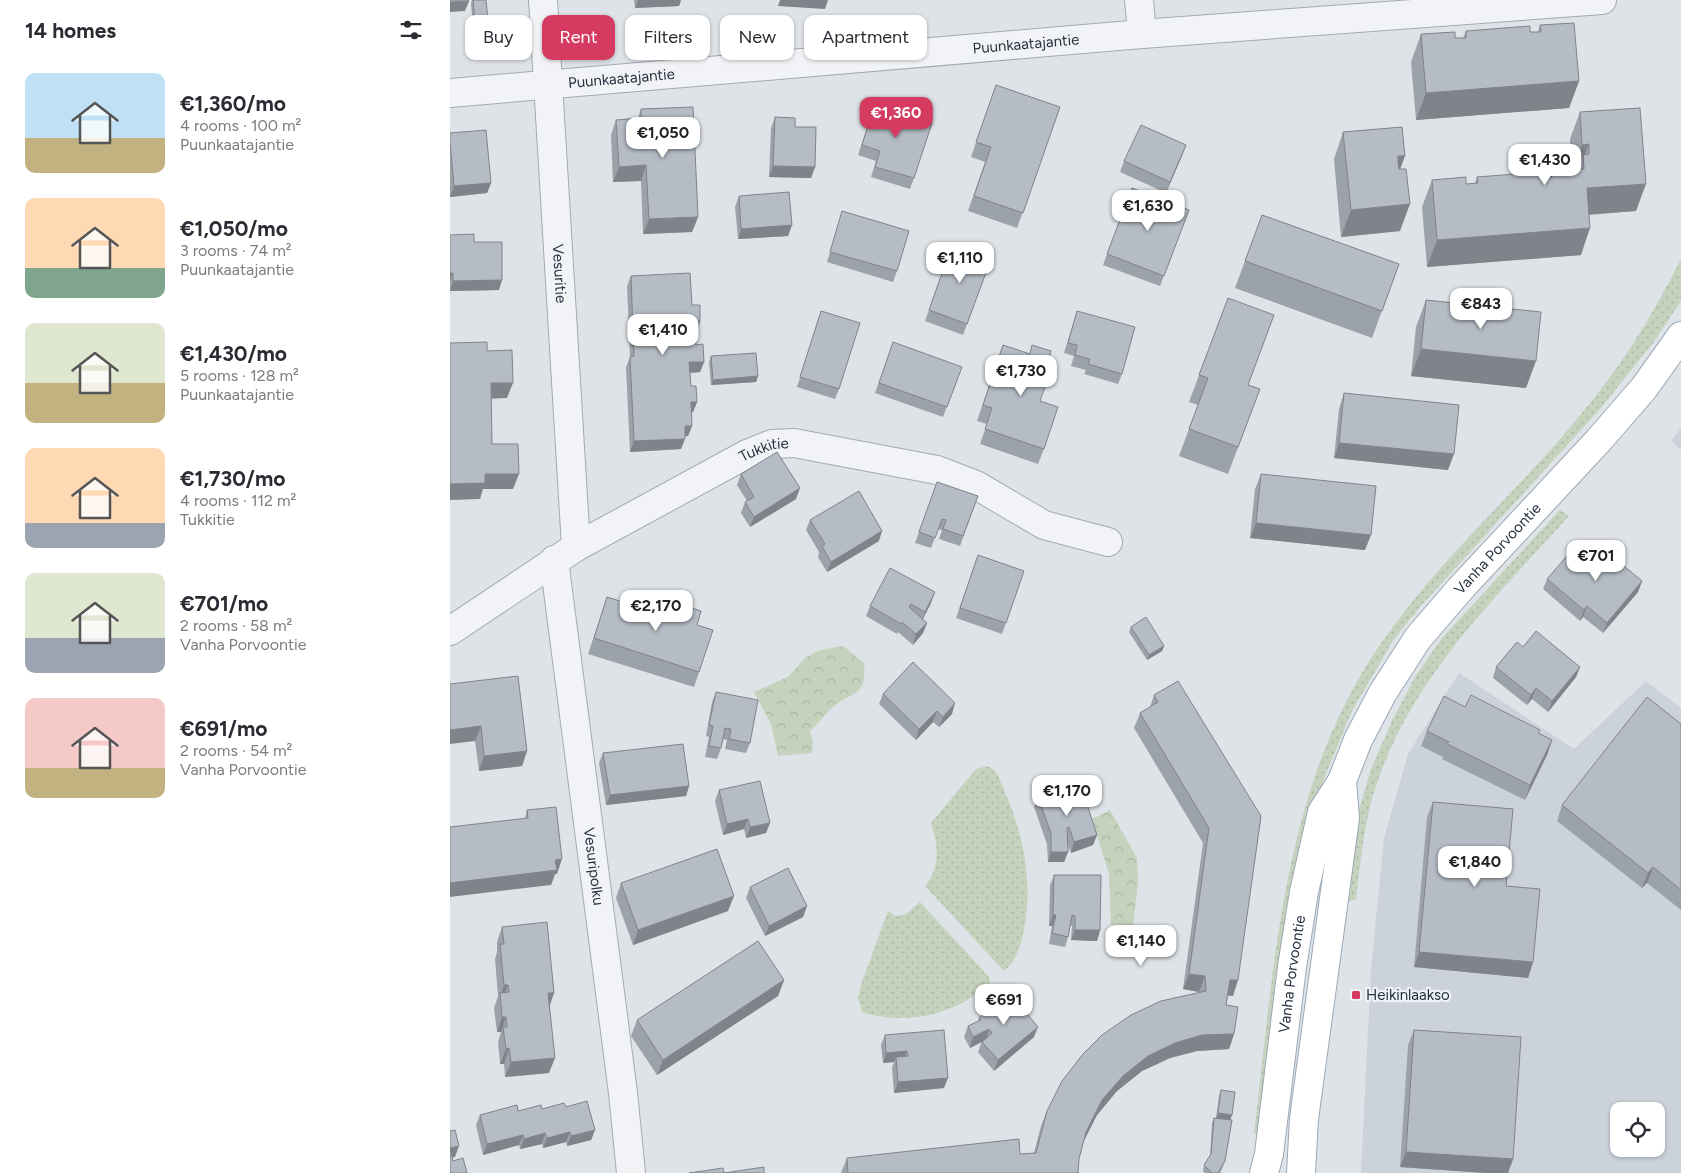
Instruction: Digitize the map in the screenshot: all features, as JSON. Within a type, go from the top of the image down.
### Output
[{"type":"main road","name":"Vanha Porvoontie","points":[[1264,1173],[1269,1154],[1292,967],[1304,892],[1322,812],[1342,781],[1358,740],[1382,694],[1418,638],[1467,581],[1599,440],[1644,388],[1681,336]]},
{"type":"main road","name":"Vanha Porvoontie","points":[[1301,1173],[1304,1119],[1345,818],[1342,781]]},
{"type":"street","name":"Vesuritie","points":[[543,0],[549,83],[565,554]]},
{"type":"street","points":[[1139,0],[1142,34]]},
{"type":"street","name":"Puunkaatajantie","points":[[450,93],[549,83],[1142,34],[1602,0]]},
{"type":"street","name":"Tukkitie","points":[[450,631],[565,554],[747,454],[772,444],[794,443],[937,470],[976,485],[1044,525],[1108,542]]},
{"type":"street","name":"Vesuripolku","points":[[565,554],[631,1173]]},
{"type":"shaded area","points":[[1681,428],[1681,450],[1671,441]]},
{"type":"shaded area","points":[[1459,673],[1574,749],[1646,681],[1681,708],[1681,1173],[1361,1173],[1371,969],[1384,838],[1408,754]]},
{"type":"green space","points":[[1681,259],[1681,301],[1653,343],[1600,409],[1420,607],[1392,642],[1352,711],[1316,798],[1258,1135],[1254,1133],[1277,942],[1288,879],[1303,816],[1322,756],[1348,698],[1382,642],[1404,612],[1452,556],[1553,447],[1607,381],[1646,322]]},
{"type":"green space","points":[[1560,510],[1569,516],[1486,607],[1435,671],[1413,705],[1394,742],[1373,794],[1361,854],[1356,899],[1347,902],[1356,820],[1371,769],[1392,721],[1415,677],[1442,638]]},
{"type":"green space","points":[[843,646],[864,663],[861,688],[832,708],[810,731],[813,742],[812,753],[778,756],[771,724],[754,692],[788,677],[805,658],[820,650]]},
{"type":"green space","points":[[987,766],[998,775],[1017,826],[1026,864],[1027,903],[1025,923],[1017,954],[1013,962],[1004,971],[925,886],[934,871],[937,855],[931,823],[976,769]]},
{"type":"green space","points":[[1110,810],[1137,858],[1138,881],[1133,927],[1126,933],[1115,932],[1111,925],[1109,874],[1092,819]]},
{"type":"green space","points":[[920,902],[989,977],[990,983],[962,1003],[930,1015],[896,1018],[862,1012],[858,998],[862,982],[888,911],[896,916],[906,914]]},
{"type":"building","points":[[450,0],[468,0],[469,1],[450,2]]},
{"type":"building","points":[[473,0],[486,0],[487,15],[474,15]]},
{"type":"building","points":[[1574,23],[1579,81],[1426,93],[1421,34],[1455,32],[1455,38],[1466,38],[1466,31],[1530,26],[1530,32],[1541,32],[1540,25]]},
{"type":"building","points":[[996,85],[1060,107],[1023,213],[974,196],[991,147],[976,142]]},
{"type":"building","points":[[877,97],[894,102],[892,111],[932,123],[914,178],[875,167],[880,151],[862,145]]},
{"type":"building","points":[[693,107],[698,217],[649,219],[646,165],[619,167],[616,120],[641,118],[641,109]]},
{"type":"building","points":[[1640,108],[1646,184],[1587,188],[1590,228],[1437,240],[1432,180],[1466,177],[1466,184],[1478,183],[1477,177],[1542,172],[1542,178],[1552,177],[1551,171],[1584,169],[1583,155],[1589,154],[1589,144],[1582,145],[1580,112]]},
{"type":"building","points":[[775,117],[795,118],[795,127],[816,127],[815,167],[773,166]]},
{"type":"building","points":[[1141,125],[1186,145],[1170,182],[1124,161]]},
{"type":"building","points":[[1402,127],[1405,156],[1398,156],[1398,162],[1399,169],[1406,169],[1410,204],[1351,210],[1343,132]]},
{"type":"building","points":[[486,130],[491,183],[454,186],[450,133]]},
{"type":"building","points":[[1132,188],[1189,210],[1164,276],[1107,254]]},
{"type":"building","points":[[789,192],[792,225],[741,229],[739,196]]},
{"type":"building","points":[[842,211],[909,231],[897,271],[830,252]]},
{"type":"building","points":[[1262,215],[1399,264],[1382,311],[1245,261]]},
{"type":"building","points":[[474,234],[474,242],[502,242],[502,280],[453,281],[453,273],[450,273],[450,235]]},
{"type":"building","points":[[952,245],[991,259],[967,324],[929,310]]},
{"type":"building","points":[[690,273],[692,305],[700,305],[700,321],[694,322],[696,345],[703,344],[704,362],[689,362],[691,386],[696,386],[697,402],[691,402],[692,426],[685,426],[685,439],[634,441],[630,357],[634,356],[631,276]]},
{"type":"building","points":[[1228,298],[1274,315],[1248,385],[1260,389],[1238,447],[1189,429],[1208,378],[1199,375]]},
{"type":"building","points":[[1426,300],[1541,312],[1536,361],[1421,349]]},
{"type":"building","points":[[821,311],[860,323],[839,389],[800,377]]},
{"type":"building","points":[[1077,311],[1135,327],[1122,374],[1088,364],[1090,359],[1075,355],[1077,345],[1068,343]]},
{"type":"building","points":[[487,342],[487,351],[512,350],[513,383],[491,383],[492,444],[518,444],[519,474],[485,474],[485,483],[450,484],[450,343]]},
{"type":"building","points":[[893,342],[962,367],[947,407],[879,383]]},
{"type":"building","points":[[1003,345],[1030,354],[1032,345],[1051,351],[1047,365],[1052,367],[1040,401],[1058,407],[1044,449],[985,429],[992,408],[983,405]]},
{"type":"building","points":[[756,353],[758,376],[713,380],[711,356]]},
{"type":"building","points":[[1344,393],[1459,405],[1454,454],[1339,443]]},
{"type":"building","points":[[777,452],[800,488],[754,517],[745,502],[754,497],[741,474]]},
{"type":"building","points":[[1261,474],[1376,486],[1371,535],[1256,523]]},
{"type":"building","points":[[937,482],[978,496],[963,536],[943,529],[946,520],[942,519],[935,538],[919,532]]},
{"type":"building","points":[[859,491],[882,531],[831,562],[822,546],[825,544],[810,520]]},
{"type":"building","points":[[1594,541],[1642,581],[1607,623],[1587,606],[1584,610],[1547,579],[1567,556],[1575,563]]},
{"type":"building","points":[[978,555],[1024,571],[1006,623],[960,608]]},
{"type":"building","points":[[890,568],[935,592],[925,612],[911,604],[909,607],[927,623],[916,634],[902,622],[901,624],[870,606]]},
{"type":"building","points":[[607,597],[665,615],[670,601],[701,611],[697,625],[713,630],[699,672],[594,638]]},
{"type":"building","points":[[1146,617],[1164,646],[1149,655],[1131,627]]},
{"type":"building","points":[[1536,631],[1580,667],[1552,701],[1536,688],[1531,695],[1496,667],[1517,642],[1523,647]]},
{"type":"building","points":[[913,662],[955,703],[943,717],[937,711],[919,729],[883,694]]},
{"type":"building","points":[[518,676],[527,751],[484,756],[481,726],[450,730],[450,684]]},
{"type":"building","points":[[1178,681],[1261,816],[1238,980],[1230,980],[1226,1005],[1238,1007],[1234,1034],[1202,1035],[1175,1043],[1148,1056],[1123,1076],[1102,1100],[1086,1132],[1079,1159],[1078,1173],[848,1173],[847,1158],[1019,1139],[1020,1154],[1036,1153],[1047,1111],[1062,1081],[1083,1054],[1102,1035],[1131,1015],[1161,1001],[1206,991],[1205,976],[1189,974],[1209,828],[1140,713],[1158,702],[1154,695]]},
{"type":"building","points":[[716,692],[758,700],[750,743],[729,739],[731,729],[725,728],[721,748],[709,746],[713,726],[709,725]]},
{"type":"building","points":[[1471,695],[1540,730],[1538,733],[1552,740],[1530,785],[1447,744],[1449,742],[1427,731],[1444,696],[1465,707]]},
{"type":"building","points":[[1647,697],[1681,724],[1681,890],[1653,867],[1648,873],[1562,805]]},
{"type":"building","points":[[683,744],[689,786],[610,795],[603,753]]},
{"type":"building","points":[[760,781],[770,823],[750,827],[748,819],[727,824],[719,790]]},
{"type":"building","points":[[1080,783],[1097,835],[1074,842],[1069,827],[1067,828],[1068,852],[1051,852],[1051,833],[1038,797]]},
{"type":"building","points":[[1433,802],[1513,809],[1506,886],[1540,889],[1533,962],[1419,952]]},
{"type":"building","points":[[556,807],[562,859],[555,860],[557,870],[450,883],[450,827],[528,818],[527,810]]},
{"type":"building","points":[[717,849],[734,896],[638,930],[621,883]]},
{"type":"building","points":[[788,868],[807,906],[769,926],[750,887]]},
{"type":"building","points":[[1054,875],[1101,875],[1100,930],[1075,930],[1075,916],[1072,915],[1068,937],[1052,933],[1056,915],[1053,915]]},
{"type":"building","points":[[547,922],[554,993],[548,993],[555,1058],[511,1062],[509,1048],[506,1049],[503,1027],[507,1027],[506,1017],[502,1017],[500,993],[509,992],[508,985],[504,985],[500,944],[504,944],[502,927]]},
{"type":"building","points":[[758,941],[784,980],[663,1060],[637,1020]]},
{"type":"building","points":[[1009,992],[1038,1027],[998,1060],[982,1042],[992,1033],[989,1029],[973,1037],[968,1026],[981,1020],[979,1018]]},
{"type":"building","points":[[944,1030],[948,1078],[898,1082],[896,1057],[908,1056],[907,1051],[886,1053],[885,1035]]},
{"type":"building","points":[[1414,1030],[1521,1037],[1513,1159],[1406,1152]]},
{"type":"building","points":[[1221,1090],[1235,1092],[1232,1115],[1218,1113]]},
{"type":"building","points":[[587,1101],[595,1130],[571,1136],[570,1132],[547,1138],[545,1133],[524,1139],[523,1135],[487,1144],[480,1115],[517,1105],[518,1111],[541,1105],[542,1109],[564,1103],[566,1107]]},
{"type":"building","points":[[1214,1118],[1232,1120],[1225,1161],[1218,1173],[1212,1173],[1204,1165],[1211,1154]]},
{"type":"building","points":[[455,1130],[459,1146],[450,1148],[450,1131]]},
{"type":"building","points":[[450,1149],[453,1161],[463,1158],[467,1173],[450,1173]]},
{"type":"building","points":[[764,1167],[764,1173],[724,1173]]},
{"type":"building","points":[[723,1168],[724,1173],[689,1173]]},
{"type":"place","name":"Heikinlaakso","points":[[1356,995]]}]
